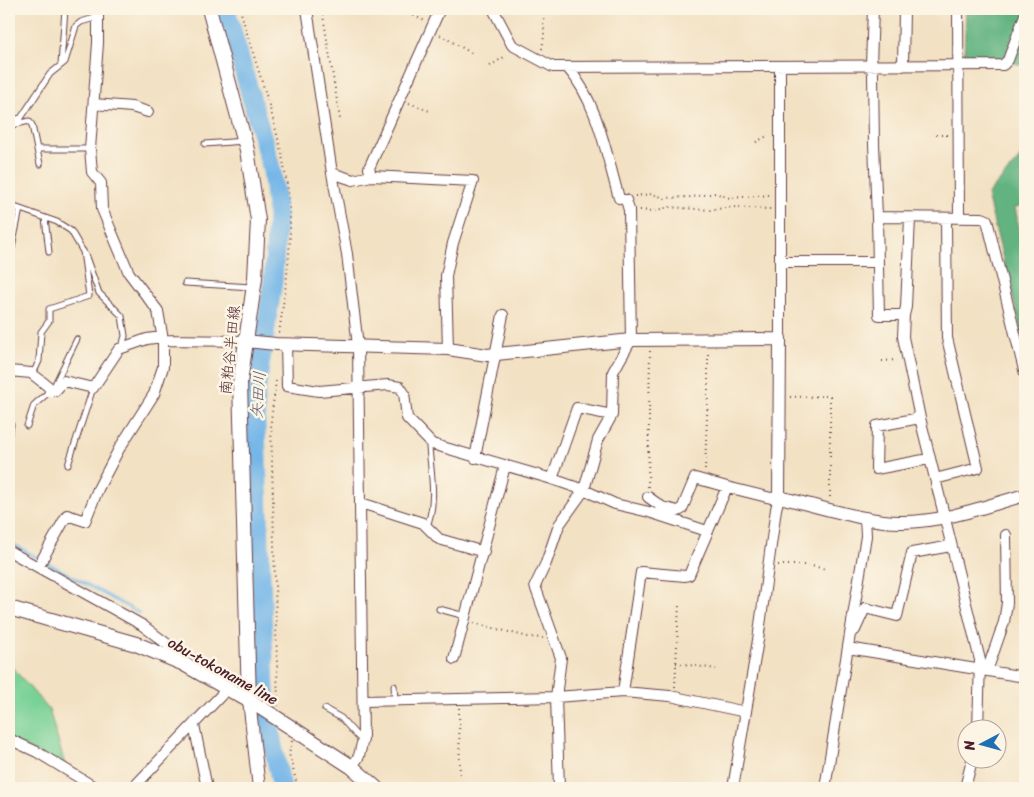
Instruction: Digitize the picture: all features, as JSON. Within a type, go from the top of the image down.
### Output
[{"type":"main road","name":"南粕谷半田線","points":[[208,9],[244,141],[258,220],[254,288],[240,384],[252,702]]},
{"type":"main road","name":"obu-tokoname line","points":[[9,608],[136,644],[182,663],[252,702],[352,767],[376,788]]},
{"type":"street","points":[[307,9],[332,173],[347,254],[358,346],[364,701],[363,739],[359,756],[352,767]]},
{"type":"street","points":[[371,176],[369,168],[440,9]]},
{"type":"street","points":[[493,9],[512,45],[553,67],[1003,65],[1008,60],[1025,15]]},
{"type":"street","points":[[873,9],[871,65],[874,74],[879,315],[904,315]]},
{"type":"street","points":[[903,66],[904,9]]},
{"type":"street","points":[[958,9],[958,218]]},
{"type":"street","points":[[38,567],[67,516],[85,522],[98,489],[119,449],[154,394],[162,367],[163,339],[158,311],[129,273],[102,209],[100,183],[92,172],[90,149],[98,43],[98,13]]},
{"type":"street","points":[[733,788],[767,566],[780,497],[780,66]]},
{"type":"street","points":[[559,788],[556,697],[561,658],[552,638],[535,586],[546,563],[559,525],[584,490],[598,440],[612,415],[613,372],[631,340],[629,210],[626,200],[619,198],[593,111],[578,80],[567,67]]},
{"type":"street","points":[[94,104],[124,106],[148,112]]},
{"type":"street","points":[[332,173],[353,180],[371,176],[473,181],[453,243],[446,276],[448,348]]},
{"type":"street","points":[[878,217],[982,218],[989,224],[1025,374]]},
{"type":"street","points":[[910,218],[903,337],[943,517],[984,670]]},
{"type":"street","points":[[935,479],[978,468],[947,338],[946,218]]},
{"type":"street","points":[[781,262],[878,262]]},
{"type":"street","points":[[475,458],[503,315]]},
{"type":"street","points":[[9,371],[32,374],[54,391],[64,381],[93,388],[122,347],[163,339],[448,348],[487,355],[631,340],[780,339]]},
{"type":"street","points":[[280,344],[287,386],[318,391],[388,385],[400,387],[404,393],[407,418],[432,444],[552,479],[584,490],[615,504],[649,512],[707,531]]},
{"type":"street","points":[[552,479],[577,408],[612,415]]},
{"type":"street","points":[[920,418],[877,426],[876,469],[930,459]]},
{"type":"street","points":[[454,659],[484,552],[505,466]]},
{"type":"street","points":[[648,497],[662,507],[678,511],[682,509],[695,478],[771,498],[780,497],[865,518],[902,522],[943,517],[1025,496]]},
{"type":"street","points":[[622,692],[640,572],[689,575],[727,487]]},
{"type":"street","points":[[361,503],[423,523],[439,539],[484,552]]},
{"type":"street","points":[[825,788],[866,536],[865,518]]},
{"type":"street","points":[[979,720],[984,670],[1004,622],[1007,603],[1006,535]]},
{"type":"street","points":[[850,633],[856,630],[866,608],[897,616],[912,553],[951,546]]},
{"type":"street","points":[[9,551],[142,625],[175,650],[182,663]]},
{"type":"street","points":[[136,644],[142,636],[142,625]]},
{"type":"street","points":[[848,648],[1025,677]]},
{"type":"street","points":[[133,788],[227,688]]},
{"type":"street","points":[[364,701],[556,697],[622,692],[675,698],[746,712]]},
{"type":"street","points":[[252,702],[259,788]]},
{"type":"street","points":[[194,725],[207,788]]},
{"type":"street","points":[[9,739],[37,752],[96,788]]},
{"type":"street","points":[[965,788],[970,770]]},
{"type":"lane","points":[[61,65],[65,9]]},
{"type":"lane","points":[[9,121],[21,118],[44,83],[65,62],[76,26],[98,13]]},
{"type":"lane","points":[[9,126],[29,121],[38,149],[40,164]]},
{"type":"lane","points":[[205,144],[244,141]]},
{"type":"lane","points":[[38,149],[90,149]]},
{"type":"lane","points":[[9,204],[63,225],[71,231],[90,265],[99,293],[122,316],[125,336],[122,347]]},
{"type":"lane","points":[[9,262],[20,209]]},
{"type":"lane","points":[[45,218],[49,252]]},
{"type":"lane","points":[[32,374],[39,361],[40,332],[49,321],[49,309],[89,296],[83,251]]},
{"type":"lane","points":[[185,283],[254,288]]},
{"type":"lane","points":[[27,426],[34,405],[59,379],[76,339]]},
{"type":"lane","points":[[68,465],[93,388]]},
{"type":"lane","points":[[9,434],[11,425]]},
{"type":"lane","points":[[427,527],[433,508],[433,469],[429,447],[432,444]]},
{"type":"lane","points":[[439,610],[465,618]]},
{"type":"lane","points":[[394,686],[395,699]]},
{"type":"lane","points":[[325,708],[341,718],[358,737],[363,739]]},
{"type":"path","points":[[240,9],[279,144],[288,193],[289,258],[280,344]]},
{"type":"path","points":[[322,9],[340,119]]},
{"type":"path","points":[[400,9],[473,54]]},
{"type":"path","points":[[539,61],[544,36],[544,9]]},
{"type":"path","points":[[490,66],[517,48]]},
{"type":"path","points":[[400,99],[432,112]]},
{"type":"path","points":[[756,142],[781,131]]},
{"type":"path","points":[[936,135],[958,135]]},
{"type":"path","points":[[626,200],[631,197],[652,194],[665,198],[693,197],[715,193],[730,198],[758,198],[781,194]]},
{"type":"path","points":[[629,210],[653,211],[669,207],[710,210],[732,207],[781,209]]},
{"type":"path","points":[[704,480],[708,391],[707,339]]},
{"type":"path","points":[[648,497],[650,340]]},
{"type":"path","points":[[882,361],[908,360]]},
{"type":"path","points":[[276,378],[271,420],[276,564],[278,720]]},
{"type":"path","points":[[779,398],[830,396],[830,509]]},
{"type":"path","points":[[767,566],[806,564],[827,570]]},
{"type":"path","points":[[675,698],[679,604]]},
{"type":"path","points":[[465,618],[528,637],[552,638]]},
{"type":"path","points":[[675,663],[716,668]]},
{"type":"path","points":[[459,698],[460,788]]},
{"type":"path","points":[[296,732],[289,746],[289,754],[298,788]]},
{"type":"green space","points":[[966,9],[1025,10],[1025,65],[964,56]]},
{"type":"green space","points":[[1025,152],[1025,205],[1015,207],[1025,257],[1025,346],[987,195]]},
{"type":"green space","points":[[9,666],[13,668],[49,710],[66,768],[9,739]]},
{"type":"waterway","name":"矢田川","points":[[226,9],[272,171],[277,216],[273,282],[255,398],[265,690],[273,746],[282,788]]},
{"type":"waterway","points":[[9,542],[139,613]]}]
